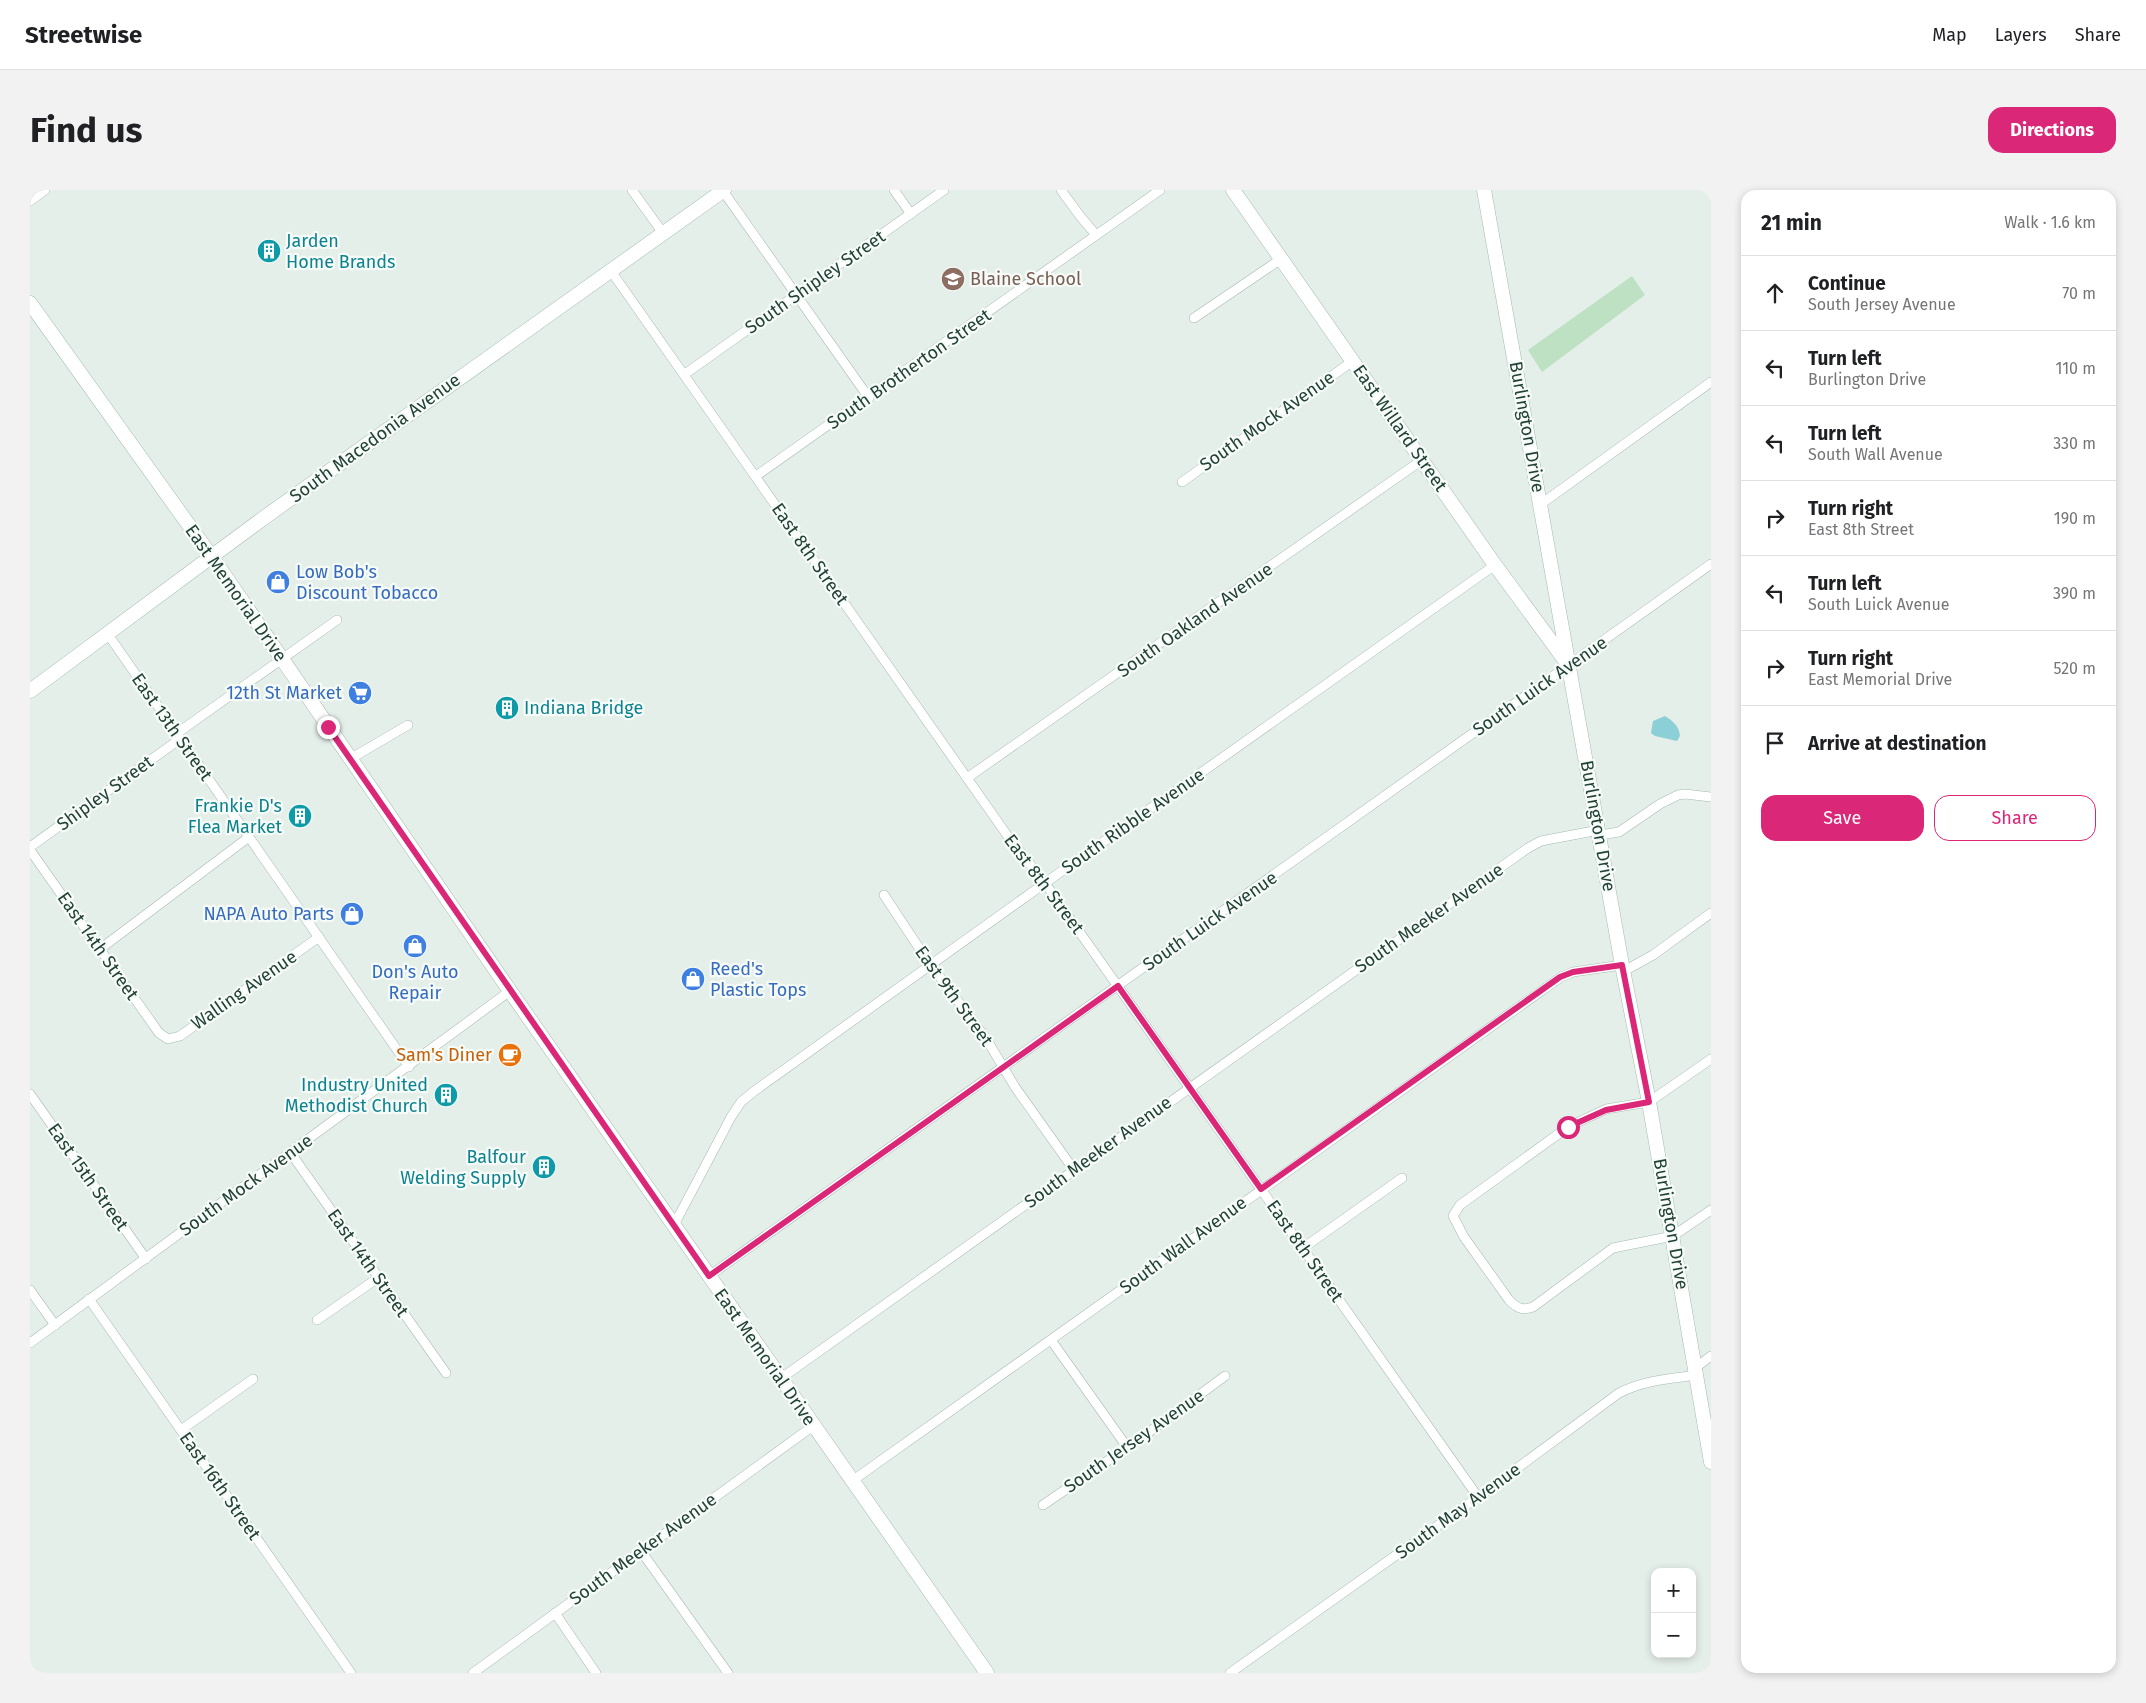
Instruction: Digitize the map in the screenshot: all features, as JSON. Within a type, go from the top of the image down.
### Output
[{"type":"street","points":[[30,201],[45,190]]},
{"type":"street","points":[[632,190],[662,234]]},
{"type":"street","points":[[724,190],[869,398]]},
{"type":"street","name":"South Macedonia Avenue","points":[[30,691],[211,556],[724,190]]},
{"type":"street","points":[[894,190],[911,214]]},
{"type":"street","name":"South Shipley Street","points":[[685,374],[944,190]]},
{"type":"street","points":[[1061,190],[1096,235]]},
{"type":"street","name":"South Brotherton Street","points":[[756,476],[869,398],[1160,190]]},
{"type":"street","name":"East Willard Street","points":[[1233,190],[1496,565],[1569,665]]},
{"type":"street","name":"Burlington Drive","points":[[1484,190],[1623,968],[1673,1236],[1711,1462]]},
{"type":"street","points":[[1194,318],[1281,259]]},
{"type":"street","name":"East 8th Street","points":[[611,271],[1007,835],[1045,883],[1478,1497]]},
{"type":"street","name":"East Memorial Drive","points":[[30,303],[283,659],[350,760],[510,991],[987,1673]]},
{"type":"street","name":"South Mock Avenue","points":[[1182,482],[1353,361]]},
{"type":"street","points":[[1541,504],[1711,382]]},
{"type":"street","name":"South Oakland Avenue","points":[[967,778],[1422,460]]},
{"type":"street","name":"South Luick Avenue","points":[[709,1276],[1711,564]]},
{"type":"street","name":"South Ribble Avenue","points":[[674,1225],[731,1116],[741,1102],[1045,883],[1496,565]]},
{"type":"street","name":"Shipley Street","points":[[30,849],[178,736],[338,620]]},
{"type":"street","name":"East 13th Street","points":[[107,633],[409,1067]]},
{"type":"street","points":[[350,760],[408,724]]},
{"type":"street","name":"South Meeker Avenue","points":[[780,1379],[1189,1087],[1536,843],[1600,833],[1619,832],[1660,804],[1678,796],[1685,794],[1711,796]]},
{"type":"street","points":[[100,950],[249,837]]},
{"type":"street","name":"East 14th Street","points":[[30,849],[159,1033],[168,1039]]},
{"type":"street","name":"East 9th Street","points":[[884,896],[1004,1066],[1015,1087],[1074,1170]]},
{"type":"street","name":"South Wall Avenue","points":[[852,1481],[1560,977],[1573,972],[1623,968],[1653,955],[1711,914]]},
{"type":"street","name":"Walling Avenue","points":[[168,1039],[180,1036],[319,938]]},
{"type":"street","name":"South Mock Avenue","points":[[30,1343],[409,1067],[510,991]]},
{"type":"street","points":[[1711,1059],[1649,1102],[1606,1110],[1568,1127],[1460,1205],[1454,1214],[1454,1219],[1464,1237],[1509,1300],[1523,1309],[1533,1307],[1613,1248],[1673,1236],[1711,1210]]},
{"type":"street","name":"East 15th Street","points":[[30,1094],[146,1259]]},
{"type":"street","name":"East 14th Street","points":[[290,1152],[446,1373]]},
{"type":"street","points":[[1303,1248],[1402,1178]]},
{"type":"street","points":[[317,1320],[378,1278]]},
{"type":"street","points":[[30,1290],[55,1325]]},
{"type":"street","name":"East 16th Street","points":[[90,1299],[351,1673]]},
{"type":"street","points":[[1051,1340],[1127,1447]]},
{"type":"street","name":"South May Avenue","points":[[1230,1673],[1478,1497],[1619,1394],[1636,1385],[1696,1371],[1711,1356]]},
{"type":"street","name":"South Jersey Avenue","points":[[1043,1505],[1225,1376]]},
{"type":"street","points":[[181,1430],[253,1379]]},
{"type":"street","name":"South Meeker Avenue","points":[[473,1673],[813,1426]]},
{"type":"street","points":[[641,1551],[728,1673]]},
{"type":"street","points":[[555,1613],[596,1673]]},
{"type":"green space","points":[[1632,276],[1645,295],[1542,372],[1528,350]]},
{"type":"water","points":[[1665,716],[1678,729],[1680,736],[1677,741],[1655,736],[1651,733],[1653,721]]},
{"type":"place","name":"Jarden Home Brands","points":[[269,251]]},
{"type":"place","name":"Blaine School","points":[[953,279]]},
{"type":"place","name":"Low Bob's Discount Tobacco","points":[[278,582]]},
{"type":"place","name":"12th St Market","points":[[360,693]]},
{"type":"place","name":"Indiana Bridge","points":[[507,708]]},
{"type":"place","name":"Frankie D's Flea Market","points":[[300,816]]},
{"type":"place","name":"NAPA Auto Parts","points":[[352,914]]},
{"type":"place","name":"Don's Auto Repair","points":[[415,946]]},
{"type":"place","name":"Reed's Plastic Tops","points":[[693,979]]},
{"type":"place","name":"Sam's Diner","points":[[510,1055]]},
{"type":"place","name":"Industry United Methodist Church","points":[[446,1095]]},
{"type":"place","name":"Balfour Welding Supply","points":[[544,1167]]},
{"type":"route","points":[[328,727],[709,1276],[1118,986],[1261,1189],[1560,977],[1573,972],[1622,965],[1649,1102],[1606,1110],[1588,1116],[1568,1127]]}]
